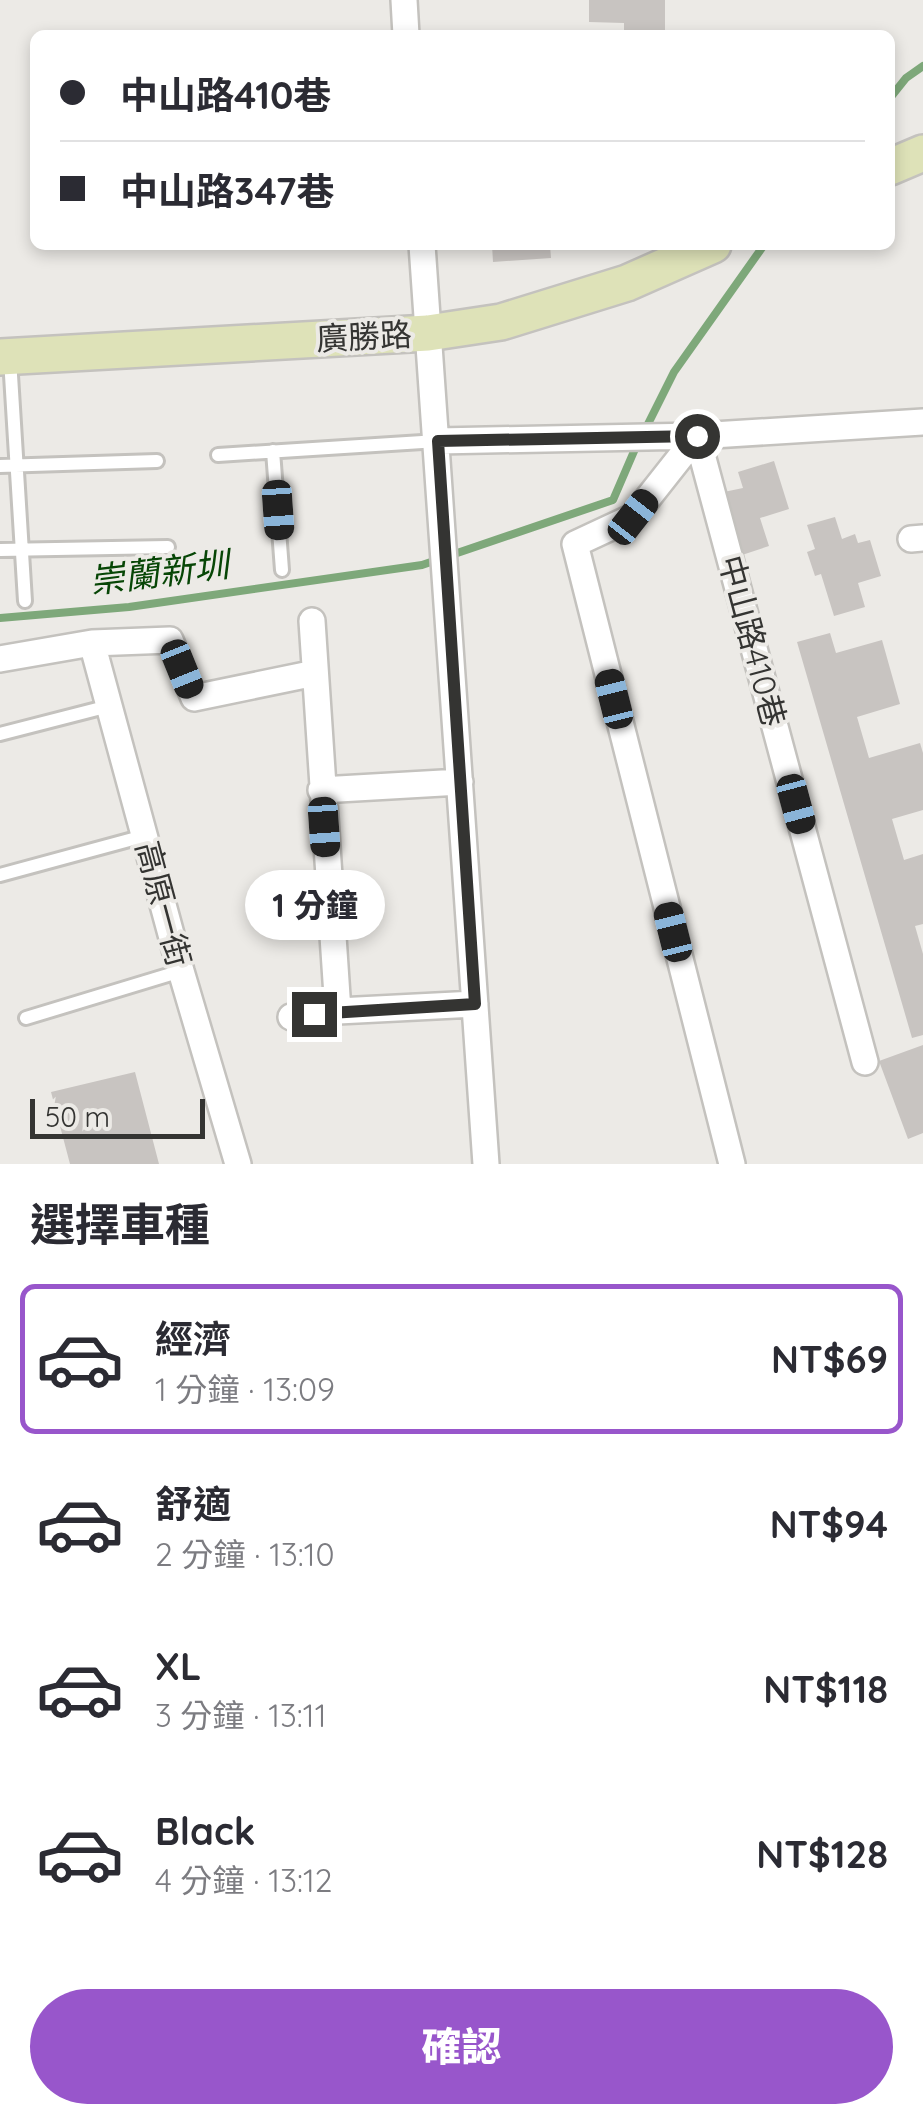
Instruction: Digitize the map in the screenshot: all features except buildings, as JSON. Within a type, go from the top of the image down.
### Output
[{"type":"street","points":[[404,0],[406,30]]},
{"type":"street","points":[[895,165],[923,152]]},
{"type":"street","points":[[422,250],[486,1164]]},
{"type":"street","name":"廣勝路","points":[[5,356],[428,333],[519,316],[627,283],[702,250]]},
{"type":"street","points":[[438,441],[642,439],[923,422]]},
{"type":"street","points":[[697,436],[633,517],[575,544],[732,1164]]},
{"type":"street","name":"中山路410巷","points":[[697,436],[865,1062]]},
{"type":"street","points":[[312,621],[338,1011]]},
{"type":"street","points":[[0,659],[92,643],[170,640],[194,698],[315,673]]},
{"type":"street","name":"高原一街","points":[[92,643],[238,1164]]},
{"type":"street","points":[[321,790],[460,782]]},
{"type":"street","points":[[291,1017],[475,1004]]},
{"type":"lane","points":[[5,356],[26,602]]},
{"type":"lane","points":[[218,454],[438,441]]},
{"type":"lane","points":[[273,451],[282,570]]},
{"type":"lane","points":[[0,466],[157,461]]},
{"type":"lane","points":[[0,550],[168,547]]},
{"type":"lane","points":[[0,734],[109,706]]},
{"type":"lane","points":[[0,875],[144,836]]},
{"type":"lane","points":[[26,1018],[181,971]]},
{"type":"waterway","name":"崇蘭新圳","points":[[895,92],[923,66]]},
{"type":"waterway","name":"崇蘭新圳","points":[[645,430],[674,372],[760,250]]},
{"type":"waterway","name":"崇蘭新圳","points":[[0,618],[129,607],[422,565],[613,500],[638,442]]},
{"type":"route","points":[[314,1014],[475,1004],[438,441],[697,436]]}]
